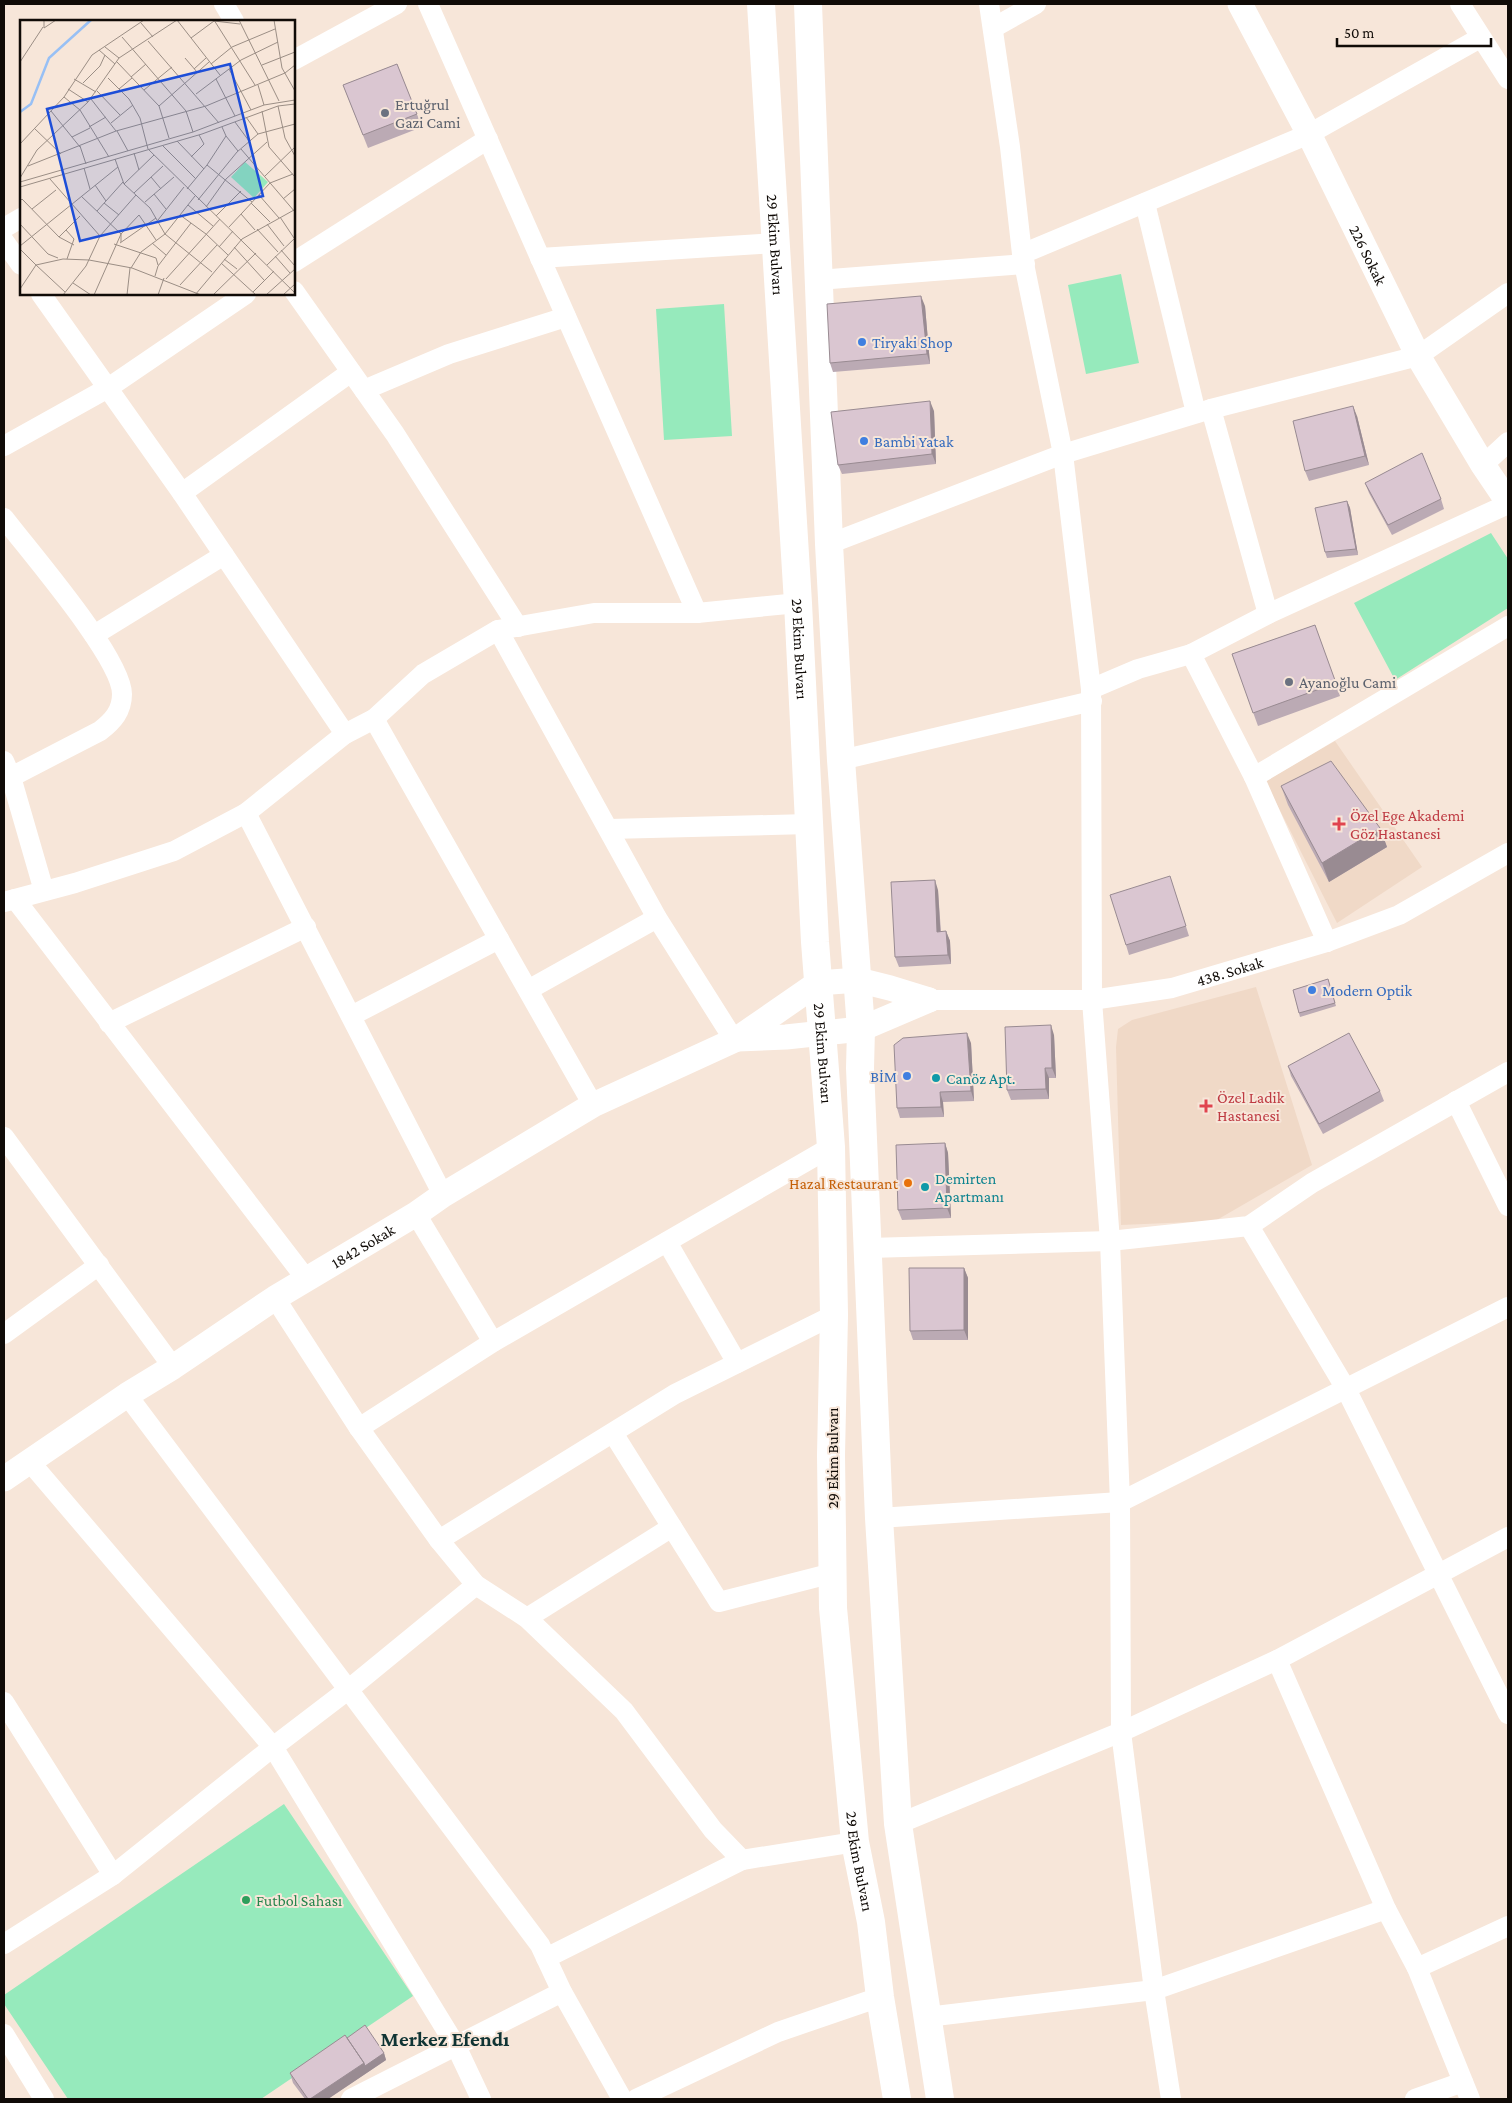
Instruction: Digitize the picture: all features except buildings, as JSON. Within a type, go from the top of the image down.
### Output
[{"type":"main road","name":"29 Ekim Bulvarı","points":[[762,4],[798,603],[818,983],[831,1147],[834,1315],[831,1455],[833,1608],[855,1842],[872,1922],[880,1997],[897,2099]]},
{"type":"main road","points":[[808,4],[829,544],[841,760],[861,1029],[860,1068],[879,1518],[898,1824],[940,2099]]},
{"type":"street","points":[[224,4],[233,20]]},
{"type":"street","points":[[295,59],[397,4]]},
{"type":"street","points":[[428,4],[697,613]]},
{"type":"street","points":[[989,4],[1024,259],[1063,454],[1092,695],[1092,1000],[1110,1241],[1120,1502],[1121,1732],[1154,1990],[1171,2099]]},
{"type":"street","points":[[993,28],[1036,4]]},
{"type":"street","name":"226 Sokak","points":[[1240,4],[1309,134],[1418,356],[1508,503]]},
{"type":"street","points":[[1460,4],[1508,79]]},
{"type":"street","points":[[818,280],[1024,259],[1144,203],[1309,134],[1480,38]]},
{"type":"street","points":[[295,261],[488,139]]},
{"type":"street","points":[[1144,203],[1203,411],[1268,614]]},
{"type":"street","points":[[4,228],[20,219]]},
{"type":"street","points":[[4,240],[20,264]]},
{"type":"street","points":[[540,258],[775,243]]},
{"type":"street","points":[[295,292],[395,434],[508,628],[656,918],[735,1040]]},
{"type":"street","points":[[829,544],[1063,454],[1203,411],[1418,356],[1508,293]]},
{"type":"street","points":[[42,295],[182,493],[345,734]]},
{"type":"street","points":[[4,446],[108,388],[245,295]]},
{"type":"street","points":[[364,390],[449,354],[566,317]]},
{"type":"street","points":[[182,493],[351,372]]},
{"type":"street","points":[[1483,465],[1508,442]]},
{"type":"street","points":[[841,760],[1092,695],[1138,669],[1191,654],[1268,614],[1508,503]]},
{"type":"street","points":[[4,518],[94,635],[119,677],[122,693],[120,709],[112,722],[100,731],[6,772],[44,891]]},
{"type":"street","points":[[94,635],[224,555]]},
{"type":"street","points":[[307,1280],[109,1023],[9,901],[174,851],[246,813],[345,734],[374,719],[423,674],[508,628],[594,613],[697,613],[798,603]]},
{"type":"street","points":[[1254,776],[1508,626]]},
{"type":"street","points":[[1191,654],[1254,776],[1328,942]]},
{"type":"street","points":[[374,719],[593,1105]]},
{"type":"street","points":[[246,813],[443,1195]]},
{"type":"street","points":[[609,829],[809,824]]},
{"type":"street","name":"438. Sokak","points":[[929,1000],[1092,1000],[1172,988],[1328,942],[1399,915],[1508,853]]},
{"type":"street","points":[[528,990],[656,918]]},
{"type":"street","points":[[109,1023],[306,927]]},
{"type":"street","points":[[351,1016],[499,939]]},
{"type":"street","points":[[735,1040],[818,983],[858,980],[929,1000]]},
{"type":"street","points":[[735,1040],[861,1029],[929,1000]]},
{"type":"street","name":"1842 Sokak","points":[[4,1479],[127,1395],[174,1367],[275,1298],[416,1214],[443,1195],[593,1105],[735,1040]]},
{"type":"street","points":[[869,1248],[1110,1241],[1248,1226],[1312,1183],[1508,1072]]},
{"type":"street","points":[[1456,1101],[1508,1206]]},
{"type":"street","points":[[359,1428],[493,1342],[831,1147]]},
{"type":"street","points":[[8,1150],[99,1265],[174,1367]]},
{"type":"street","points":[[416,1214],[493,1342]]},
{"type":"street","points":[[1248,1226],[1346,1390],[1508,1714]]},
{"type":"street","points":[[667,1242],[738,1363]]},
{"type":"street","points":[[4,1334],[99,1265]]},
{"type":"street","points":[[275,1298],[359,1428],[439,1540],[476,1585],[527,1618],[624,1711],[713,1830],[742,1860]]},
{"type":"street","points":[[879,1518],[1120,1502],[1508,1307]]},
{"type":"street","points":[[439,1540],[676,1394],[834,1315]]},
{"type":"street","points":[[127,1395],[540,1945],[562,1992],[622,2099]]},
{"type":"street","points":[[612,1433],[719,1602],[833,1573]]},
{"type":"street","points":[[30,1462],[273,1747],[456,2046],[481,2099]]},
{"type":"street","points":[[527,1618],[672,1527]]},
{"type":"street","points":[[898,1824],[1121,1732],[1277,1660],[1508,1537]]},
{"type":"street","points":[[4,1944],[113,1875],[349,1689],[476,1585]]},
{"type":"street","points":[[1277,1660],[1386,1909],[1417,1968],[1466,2091],[1415,2099]]},
{"type":"street","points":[[4,1702],[113,1875]]},
{"type":"street","points":[[546,1958],[742,1860],[855,1842]]},
{"type":"street","points":[[927,2017],[1154,1990],[1386,1909]]},
{"type":"street","points":[[1417,1968],[1508,1926]]},
{"type":"street","points":[[351,2099],[562,1992]]},
{"type":"street","points":[[636,2099],[778,2032],[880,1997]]},
{"type":"street","points":[[4,2034],[11,2062],[44,2099]]},
{"type":"shaded area","name":"Özel Ege Akademi Göz Hastanesi","points":[[1335,741],[1422,867],[1337,923],[1265,781]]},
{"type":"shaded area","name":"Özel Ladik Hastanesi","points":[[1256,987],[1312,1165],[1215,1221],[1121,1225],[1116,1047],[1118,1029],[1132,1020]]},
{"type":"green space","points":[[1121,274],[1139,363],[1086,374],[1068,285]]},
{"type":"green space","points":[[724,304],[732,436],[664,440],[656,309]]},
{"type":"green space","points":[[1491,533],[1508,559],[1508,608],[1395,680],[1354,603]]},
{"type":"green space","name":"Futbol Sahası","points":[[284,1804],[413,1996],[261,2099],[68,2099],[4,2004],[4,1995]]},
{"type":"place","name":"Ertuğrul Gazi Cami","points":[[385,113]]},
{"type":"place","name":"Tiryaki Shop","points":[[862,342]]},
{"type":"place","name":"Bambi Yatak","points":[[864,441]]},
{"type":"place","name":"Ayanoğlu Cami","points":[[1289,682]]},
{"type":"place","name":"Özel Ege Akademi Göz Hastanesi","points":[[1339,824]]},
{"type":"place","name":"Modern Optik","points":[[1312,990]]},
{"type":"place","name":"BİM","points":[[907,1076]]},
{"type":"place","name":"Canöz Apt.","points":[[936,1078]]},
{"type":"place","name":"Özel Ladik Hastanesi","points":[[1206,1106]]},
{"type":"place","name":"Hazal Restaurant","points":[[908,1183]]},
{"type":"place","name":"Demirten Apartmanı","points":[[925,1187]]},
{"type":"place","name":"Futbol Sahası","points":[[246,1900]]},
{"type":"district","name":"Merkez Efendı","points":[[445,2039]]}]
